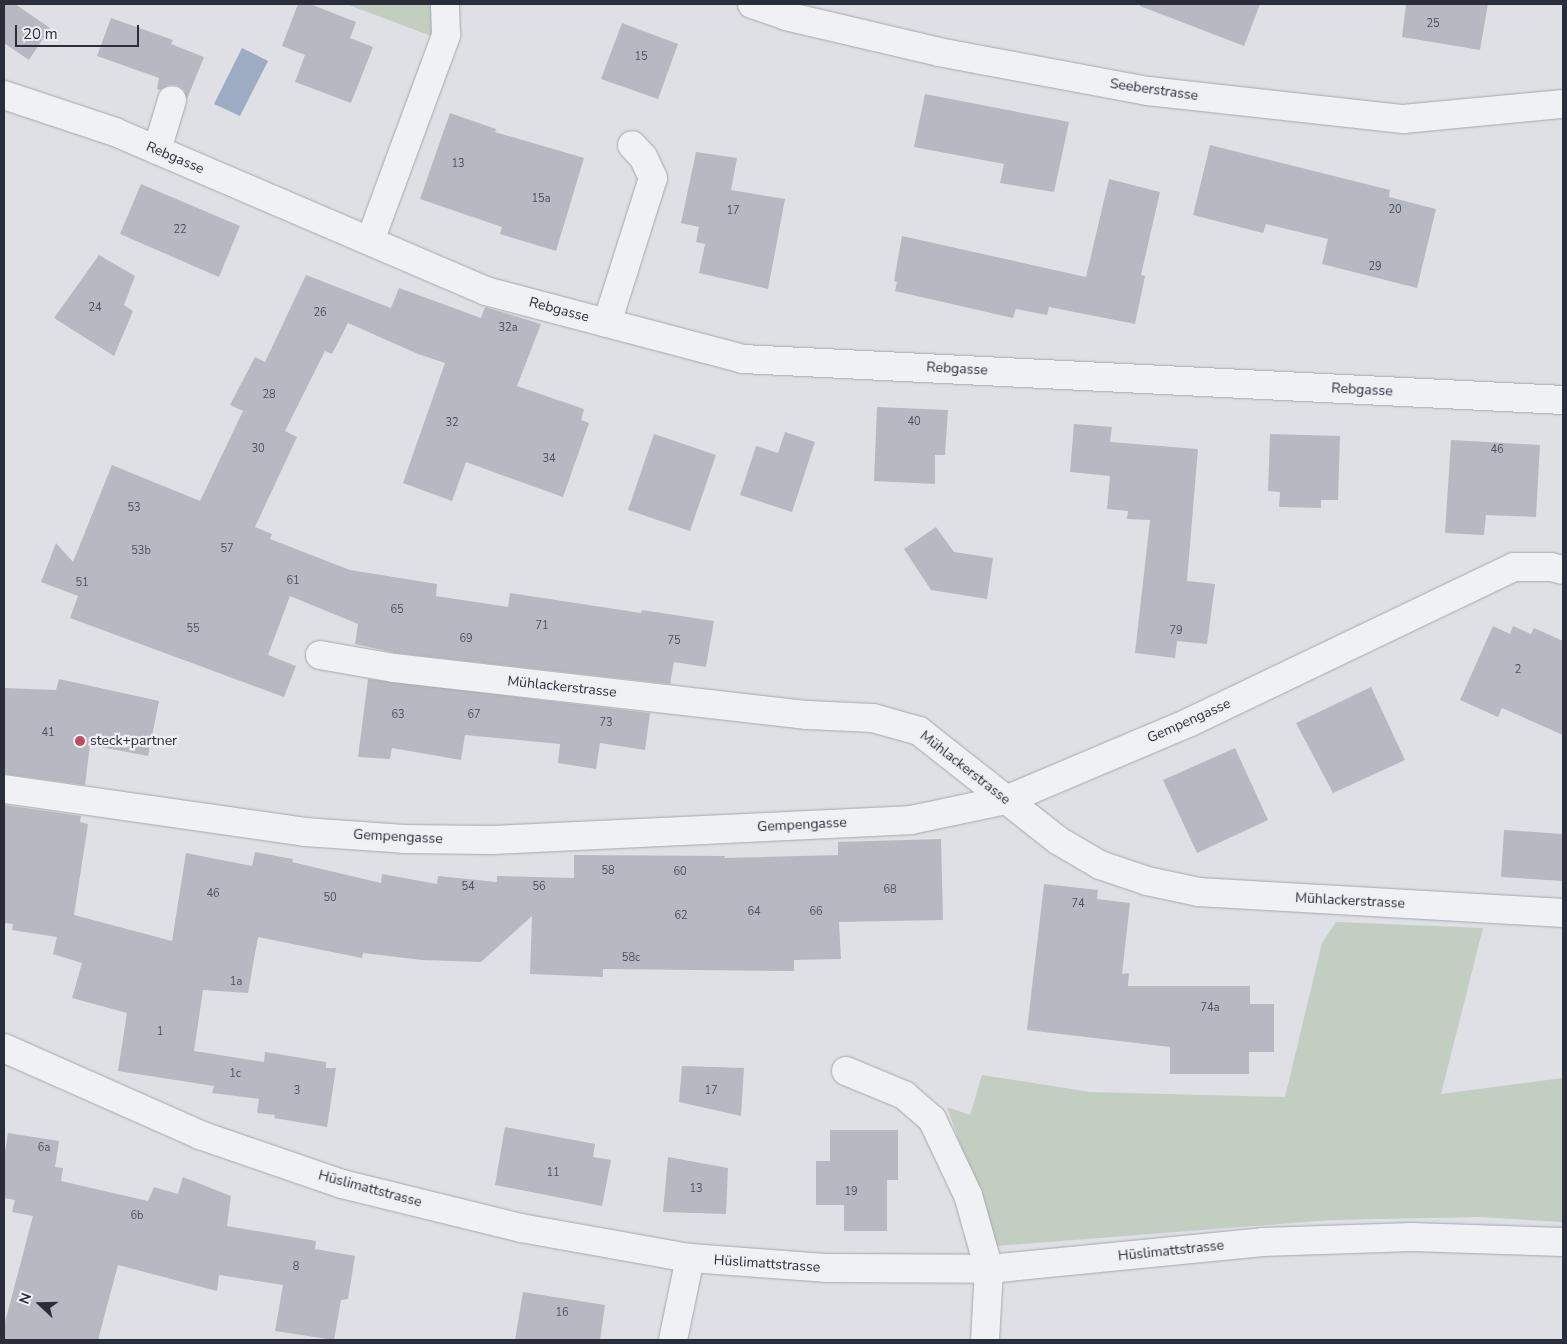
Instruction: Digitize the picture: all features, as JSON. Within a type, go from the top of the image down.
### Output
[{"type":"street","points":[[370,242],[446,35],[444,4]]},
{"type":"street","name":"Seeberstrasse","points":[[752,4],[786,16],[939,52],[1148,90],[1403,119],[1563,104]]},
{"type":"street","name":"Rebgasse","points":[[4,94],[115,132],[486,292],[743,359],[1563,400]]},
{"type":"street","points":[[157,150],[172,100]]},
{"type":"street","points":[[607,323],[653,178],[643,157],[632,146]]},
{"type":"street","name":"Gempengasse","points":[[4,790],[306,832],[433,839],[491,840],[911,820],[1006,800],[1188,723],[1514,567],[1559,567]]},
{"type":"street","name":"Mühlackerstrasse","points":[[320,656],[394,668],[807,715],[872,718],[919,731],[1059,841],[1100,865],[1147,881],[1199,892],[1563,913]]},
{"type":"street","name":"Hüslimattstrasse","points":[[4,1048],[200,1135],[342,1184],[521,1228],[690,1258],[825,1268],[989,1269],[1263,1242],[1412,1237],[1563,1242]]},
{"type":"street","points":[[846,1071],[904,1095],[932,1119],[968,1195],[989,1269],[985,1340]]},
{"type":"street","points":[[673,1340],[690,1258]]},
{"type":"green space","points":[[346,4],[438,4],[434,37]]},
{"type":"green space","points":[[1336,922],[1483,928],[1441,1094],[1563,1078],[1563,1222],[1480,1217],[1331,1220],[996,1246],[947,1107],[970,1115],[982,1075],[1090,1092],[1285,1097],[1322,943]]},
{"type":"water","points":[[242,48],[268,61],[240,116],[214,104]]},
{"type":"building","points":[[4,4],[15,4],[50,28],[29,60],[4,43]]},
{"type":"building","points":[[298,4],[310,4],[356,22],[350,38],[373,47],[351,103],[295,82],[305,55],[282,46]]},
{"type":"building","points":[[1140,4],[1260,4],[1244,46],[1140,6]]},
{"type":"building","points":[[1406,4],[1488,4],[1480,50],[1402,37]]},
{"type":"building","points":[[111,18],[173,40],[171,44],[204,57],[187,99],[184,90],[177,85],[168,85],[160,90],[157,89],[159,78],[97,56]]},
{"type":"building","points":[[622,23],[678,44],[658,99],[601,79]]},
{"type":"building","points":[[925,94],[1069,122],[1054,192],[1000,183],[1004,164],[914,147]]},
{"type":"building","points":[[450,113],[496,129],[495,132],[584,158],[556,251],[500,234],[502,227],[420,199]]},
{"type":"building","points":[[1210,145],[1390,190],[1389,197],[1436,209],[1417,288],[1322,264],[1328,239],[1266,224],[1263,233],[1193,215]]},
{"type":"building","points":[[696,152],[737,158],[731,190],[785,199],[768,289],[699,273],[705,244],[696,242],[699,227],[681,223]]},
{"type":"building","points":[[1109,179],[1160,192],[1141,275],[1145,276],[1135,324],[1049,307],[1047,315],[1016,309],[1013,318],[895,291],[897,282],[894,281],[902,236],[1086,277]]},
{"type":"building","points":[[141,184],[240,226],[219,277],[120,234]]},
{"type":"building","points":[[99,255],[135,276],[124,305],[133,311],[114,356],[54,318]]},
{"type":"building","points":[[306,275],[391,308],[399,288],[481,318],[485,307],[541,324],[517,386],[584,409],[581,420],[589,423],[563,497],[466,462],[452,501],[403,483],[445,363],[418,354],[348,323],[332,354],[325,351],[285,431],[297,437],[255,527],[272,534],[270,539],[350,570],[437,584],[436,596],[508,607],[510,593],[641,613],[642,610],[714,621],[706,667],[674,662],[670,684],[396,653],[355,644],[358,624],[290,596],[268,655],[296,666],[284,697],[70,618],[78,596],[41,582],[56,543],[73,562],[112,465],[200,501],[243,411],[230,405],[255,357],[265,362]]},
{"type":"building","points":[[877,407],[948,410],[945,455],[935,455],[935,484],[874,481]]},
{"type":"building","points":[[1074,424],[1112,427],[1110,442],[1198,449],[1187,581],[1215,584],[1207,644],[1177,641],[1175,658],[1135,653],[1150,520],[1127,519],[1128,511],[1107,509],[1110,476],[1070,472]]},
{"type":"building","points":[[785,432],[815,442],[792,512],[740,495],[756,446],[778,453]]},
{"type":"building","points":[[654,434],[716,455],[690,531],[628,510]]},
{"type":"building","points":[[1270,434],[1340,436],[1338,500],[1321,500],[1321,508],[1279,507],[1280,492],[1268,491]]},
{"type":"building","points":[[1451,440],[1540,445],[1536,517],[1486,515],[1484,535],[1445,533]]},
{"type":"building","points":[[936,527],[954,552],[993,558],[987,599],[931,590],[904,549]]},
{"type":"building","points":[[1493,626],[1510,634],[1513,626],[1531,634],[1534,628],[1563,641],[1563,735],[1502,708],[1498,717],[1460,700]]},
{"type":"building","points":[[59,679],[159,701],[148,756],[90,745],[85,785],[4,774],[4,688],[56,690]]},
{"type":"building","points":[[368,679],[650,713],[645,750],[600,743],[596,769],[558,763],[560,744],[465,735],[461,760],[392,748],[390,759],[358,757]]},
{"type":"building","points":[[1371,687],[1405,760],[1333,793],[1296,723]]},
{"type":"building","points":[[1235,748],[1268,820],[1197,853],[1163,780]]},
{"type":"building","points":[[4,805],[81,816],[80,822],[88,824],[74,915],[172,941],[186,853],[252,866],[255,852],[293,859],[292,862],[381,883],[382,874],[437,884],[438,876],[497,882],[497,876],[574,878],[574,855],[725,856],[724,858],[838,855],[838,842],[941,839],[943,920],[839,922],[841,959],[794,960],[794,971],[603,969],[603,977],[530,974],[532,916],[481,962],[422,960],[363,953],[362,958],[258,937],[248,993],[203,990],[194,1051],[264,1062],[265,1052],[326,1062],[326,1068],[336,1068],[327,1127],[274,1118],[275,1115],[257,1113],[259,1099],[212,1093],[214,1086],[118,1071],[127,1013],[72,998],[82,963],[53,954],[57,937],[12,930],[13,924],[4,923]]},
{"type":"building","points":[[1504,830],[1563,834],[1563,881],[1501,877]]},
{"type":"building","points":[[1044,884],[1098,890],[1097,899],[1130,903],[1122,974],[1129,973],[1128,986],[1250,986],[1250,1004],[1274,1004],[1274,1052],[1249,1052],[1249,1074],[1170,1074],[1170,1047],[1027,1030]]},
{"type":"building","points":[[682,1066],[744,1068],[741,1116],[679,1102]]},
{"type":"building","points":[[505,1127],[595,1144],[593,1157],[611,1160],[602,1206],[495,1185]]},
{"type":"building","points":[[830,1130],[898,1130],[898,1180],[887,1180],[887,1231],[844,1231],[844,1205],[816,1205],[816,1161],[830,1161]]},
{"type":"building","points":[[8,1133],[59,1141],[55,1167],[63,1168],[61,1181],[148,1201],[154,1187],[178,1194],[183,1177],[231,1196],[227,1226],[316,1241],[315,1249],[355,1256],[348,1299],[341,1300],[334,1340],[275,1331],[283,1285],[219,1275],[217,1291],[118,1265],[98,1340],[4,1340],[4,1326],[33,1216],[12,1212],[15,1200],[4,1198],[4,1158]]},
{"type":"building","points":[[668,1157],[728,1168],[726,1214],[663,1212]]},
{"type":"building","points":[[523,1292],[605,1305],[600,1340],[515,1340]]},
{"type":"place","name":"steck+partner","points":[[80,741]]}]
